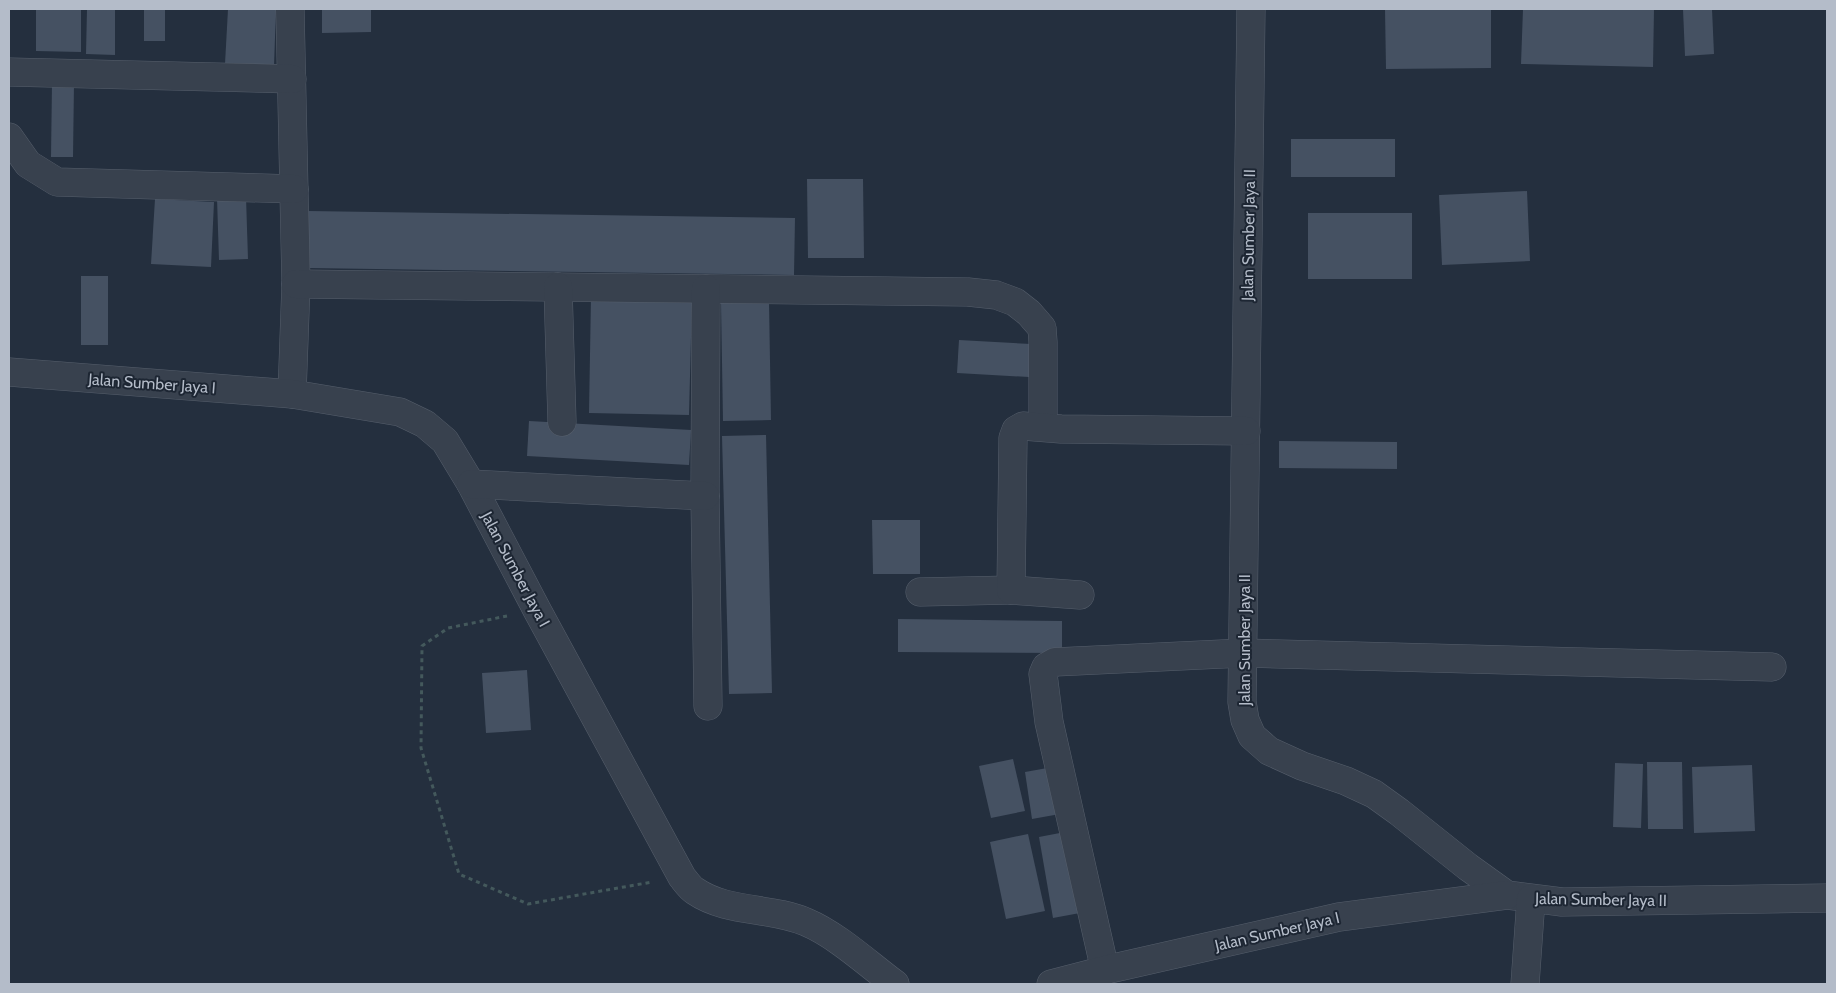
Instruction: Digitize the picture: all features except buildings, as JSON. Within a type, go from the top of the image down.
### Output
[{"type":"street","points":[[290,9],[296,284],[292,394]]},
{"type":"street","name":"Jalan Sumber Jaya II","points":[[1251,9],[1242,702],[1245,720],[1252,736],[1269,751],[1374,794],[1468,867],[1519,897],[1562,902],[1827,898]]},
{"type":"street","points":[[9,72],[292,79]]},
{"type":"street","points":[[9,137],[28,164],[57,182],[294,189]]},
{"type":"street","points":[[296,284],[968,292],[996,295],[1015,302],[1029,313],[1042,328],[1043,427]]},
{"type":"street","points":[[558,287],[562,422]]},
{"type":"street","points":[[706,289],[705,496],[708,706]]},
{"type":"street","name":"Jalan Sumber Jaya I","points":[[9,372],[292,394],[400,412],[425,424],[444,441],[471,484],[682,877],[694,890],[713,901],[778,913],[807,922],[829,934],[895,984]]},
{"type":"street","points":[[1011,590],[1013,438],[1016,430],[1023,426],[1061,429],[1246,431]]},
{"type":"street","points":[[471,484],[705,496]]},
{"type":"street","points":[[920,592],[1011,590],[1080,595]]},
{"type":"street","points":[[1105,970],[1049,722],[1043,674],[1046,667],[1055,662],[1242,653],[1772,666]]},
{"type":"street","points":[[1519,897],[1525,984]]},
{"type":"street","name":"Jalan Sumber Jaya I","points":[[1051,984],[1339,916],[1519,897]]},
{"type":"path","points":[[537,610],[448,628],[422,646],[421,748],[459,874],[528,904],[682,877]]}]
